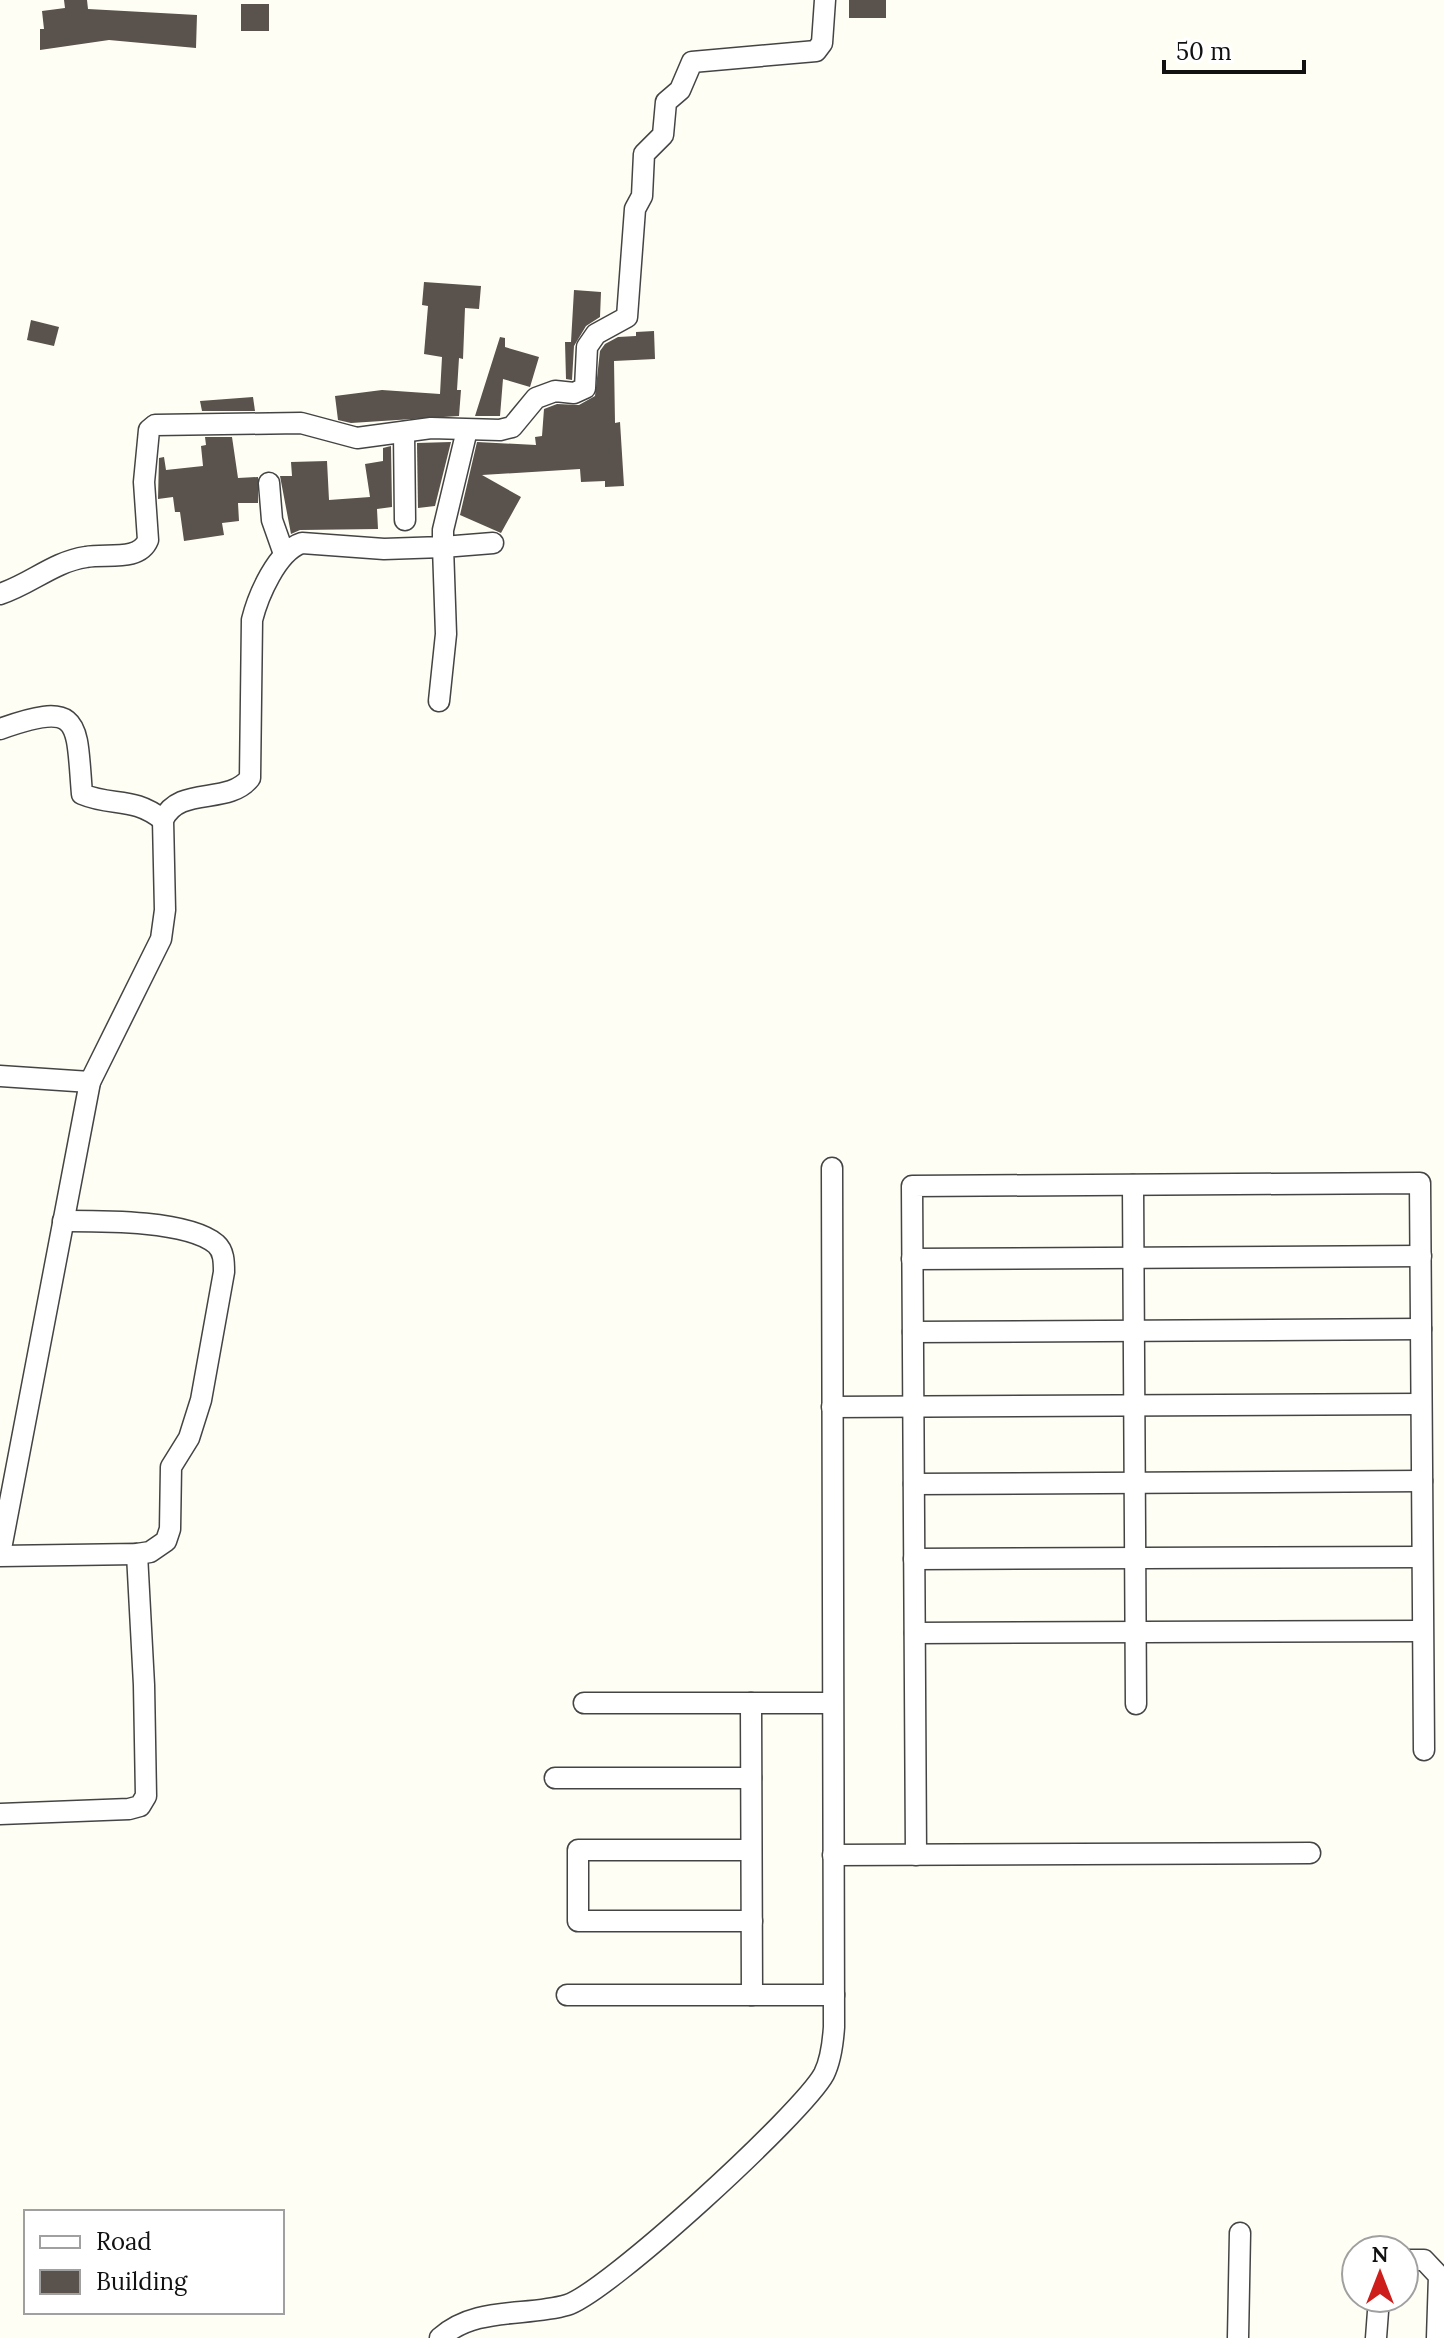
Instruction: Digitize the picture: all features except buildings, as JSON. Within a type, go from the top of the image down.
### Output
[{"type":"street","points":[[0,594],[65,561],[95,555],[136,554],[145,548],[148,540],[146,456],[149,430],[155,425],[301,423],[357,438],[431,428],[467,430],[512,427],[536,398],[555,391],[574,393],[585,388],[587,347],[596,334],[622,323],[630,306],[635,209],[642,196],[644,154],[663,135],[666,102],[680,90],[692,62],[816,51],[822,43],[825,0]]},
{"type":"street","points":[[439,701],[446,634],[443,530],[467,430]]},
{"type":"street","points":[[404,432],[405,520]]},
{"type":"street","points":[[269,483],[272,520],[284,554]]},
{"type":"street","points":[[63,1221],[168,1228],[218,1245],[224,1258],[201,1400],[189,1438],[171,1467],[170,1529],[166,1541],[150,1552],[0,1555],[10,1454],[63,1221],[90,1082],[161,939],[165,910],[163,820],[179,801],[234,790],[243,787],[250,778],[252,620],[256,604],[291,546],[302,543],[384,549],[493,543]]},
{"type":"street","points":[[0,729],[41,717],[60,716],[70,721],[76,730],[82,794],[131,802],[147,808],[163,820]]},
{"type":"street","points":[[0,1076],[90,1082]]},
{"type":"street","points":[[440,2338],[450,2329],[500,2313],[569,2304],[619,2274],[790,2117],[824,2074],[832,2049],[834,1995],[832,1168]]},
{"type":"street","points":[[916,1855],[912,1186],[1420,1183],[1424,1750]]},
{"type":"street","points":[[1133,1185],[1136,1704]]},
{"type":"street","points":[[912,1259],[1421,1256]]},
{"type":"street","points":[[913,1332],[1421,1329]]},
{"type":"street","points":[[832,1407],[1421,1404]]},
{"type":"street","points":[[914,1484],[1422,1481]]},
{"type":"street","points":[[0,1814],[129,1809],[140,1806],[146,1796],[137,1554]]},
{"type":"street","points":[[914,1559],[1422,1557]]},
{"type":"street","points":[[915,1633],[1422,1631]]},
{"type":"street","points":[[584,1703],[832,1703]]},
{"type":"street","points":[[751,1703],[752,1995]]},
{"type":"street","points":[[555,1778],[751,1778]]},
{"type":"street","points":[[751,1850],[578,1850],[578,1921],[752,1921]]},
{"type":"street","points":[[833,1855],[1310,1853]]},
{"type":"street","points":[[567,1995],[834,1995]]},
{"type":"street","points":[[1238,2338],[1240,2233]]},
{"type":"street","points":[[1420,2260],[1424,2260],[1439,2276],[1437,2338]]},
{"type":"street","points":[[1376,2338],[1378,2314]]}]
